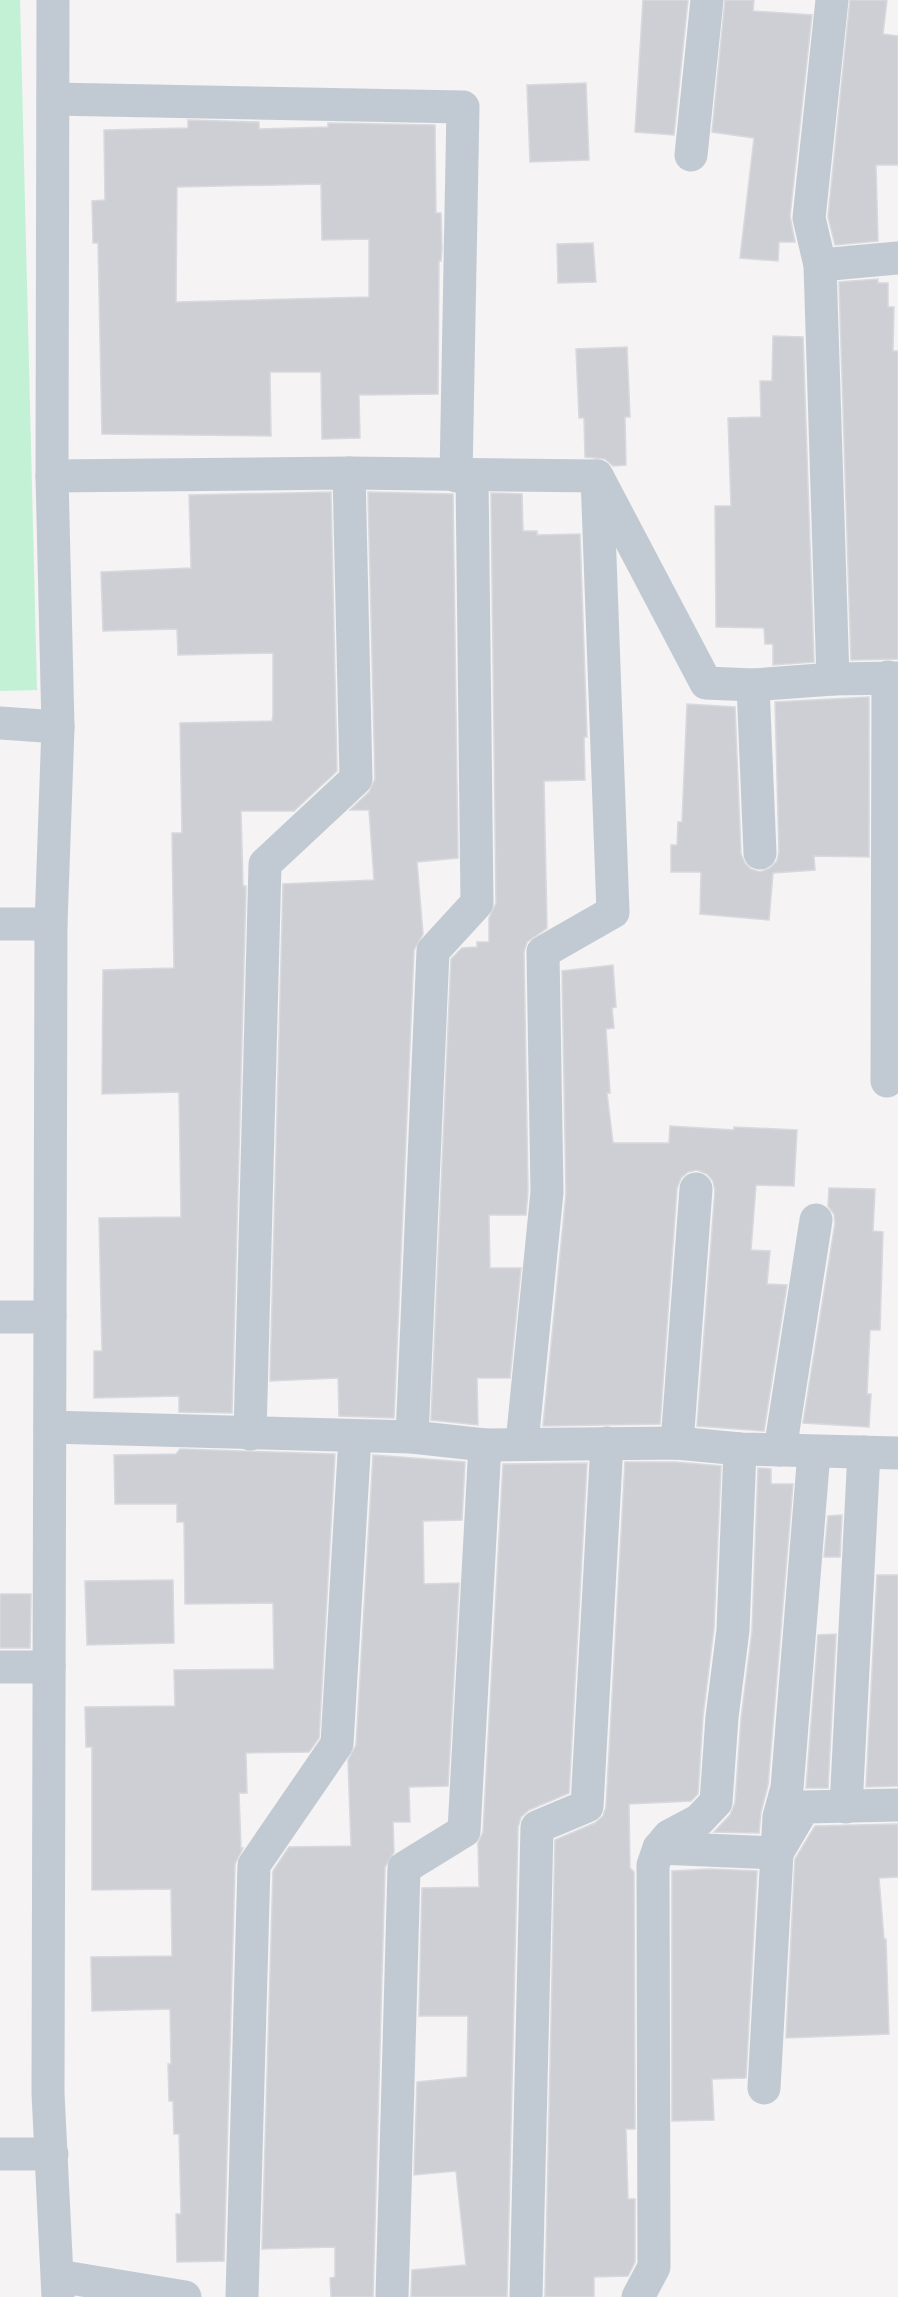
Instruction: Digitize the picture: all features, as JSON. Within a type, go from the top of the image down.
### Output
[{"type":"street","points":[[53,0],[52,476],[58,727],[51,924],[48,2092],[58,2287],[184,2297]]},
{"type":"street","points":[[690,155],[706,0]]},
{"type":"street","points":[[832,0],[809,218],[820,265],[833,679]]},
{"type":"street","points":[[53,99],[463,106],[464,476],[477,903],[433,951],[412,1437]]},
{"type":"street","points":[[820,265],[898,258]]},
{"type":"street","points":[[52,476],[350,473],[597,476]]},
{"type":"street","points":[[250,1434],[266,864],[356,779],[350,473]]},
{"type":"street","points":[[597,476],[706,683],[753,685],[833,679],[893,678],[887,1081]]},
{"type":"street","points":[[522,1443],[547,1192],[543,952],[613,912],[597,476]]},
{"type":"street","points":[[753,685],[759,853]]},
{"type":"street","points":[[0,723],[58,727]]},
{"type":"street","points":[[0,924],[51,924]]},
{"type":"street","points":[[677,1443],[696,1189]]},
{"type":"street","points":[[780,1450],[816,1220]]},
{"type":"street","points":[[0,1317],[50,1317]]},
{"type":"street","points":[[50,1427],[412,1437],[485,1445],[677,1443],[740,1449],[898,1453]]},
{"type":"street","points":[[242,2297],[254,1865],[336,1744],[355,1437]]},
{"type":"street","points":[[526,2297],[537,1827],[587,1806],[607,1443]]},
{"type":"street","points":[[392,2297],[404,1868],[464,1831],[485,1445]]},
{"type":"street","points":[[638,2297],[654,2267],[653,1864],[659,1848],[669,1836],[699,1820],[716,1802],[722,1717],[733,1630],[740,1449]]},
{"type":"street","points":[[764,2088],[779,1817],[787,1788],[814,1452]]},
{"type":"street","points":[[846,1807],[864,1452]]},
{"type":"street","points":[[0,1667],[49,1667]]},
{"type":"street","points":[[777,1853],[804,1807],[898,1805]]},
{"type":"street","points":[[659,1848],[777,1853]]},
{"type":"street","points":[[0,2154],[52,2154]]},
{"type":"green space","points":[[0,0],[20,0],[37,690],[0,691]]},
{"type":"building","points":[[643,0],[688,0],[674,135],[635,132]]},
{"type":"building","points":[[725,0],[754,0],[753,11],[812,15],[790,216],[795,242],[779,242],[778,261],[740,258],[754,138],[712,132]]},
{"type":"building","points":[[850,0],[887,0],[883,34],[898,36],[898,165],[876,165],[878,241],[835,245],[828,217]]},
{"type":"building","points":[[586,83],[589,160],[530,162],[527,85]]},
{"type":"building","points":[[188,120],[259,122],[259,129],[328,127],[328,123],[435,125],[436,213],[441,213],[442,248],[441,261],[439,261],[438,394],[359,395],[360,438],[322,439],[321,372],[270,372],[271,436],[102,434],[98,243],[93,243],[92,201],[105,200],[104,130],[188,128]],"holes":[[[321,184],[322,240],[369,239],[369,297],[176,302],[177,187]]]},
{"type":"building","points":[[593,243],[596,282],[558,283],[557,244]]},
{"type":"building","points":[[878,279],[878,283],[888,283],[888,307],[894,307],[893,351],[898,351],[898,659],[851,660],[839,282]]},
{"type":"building","points":[[773,336],[803,337],[814,662],[773,665],[773,644],[765,644],[764,628],[716,627],[715,506],[731,506],[728,418],[761,417],[760,381],[772,381]]},
{"type":"building","points":[[627,347],[630,417],[625,417],[626,465],[613,466],[605,459],[585,457],[584,418],[579,418],[576,349]]},
{"type":"building","points":[[331,492],[337,771],[294,811],[241,811],[243,886],[246,886],[232,1413],[179,1412],[179,1396],[94,1398],[94,1351],[102,1351],[99,1218],[181,1217],[179,1092],[102,1094],[103,970],[174,968],[172,833],[182,833],[180,723],[272,721],[273,715],[273,653],[178,655],[177,629],[103,631],[101,572],[191,568],[189,495]]},
{"type":"building","points":[[368,492],[453,494],[458,858],[417,862],[423,934],[414,950],[394,1418],[339,1416],[338,1378],[270,1381],[283,884],[374,880],[369,810],[350,810],[369,792],[375,779]]},
{"type":"building","points":[[491,493],[522,494],[523,531],[537,531],[537,535],[580,534],[587,737],[584,737],[585,780],[544,781],[547,928],[527,942],[524,952],[528,1191],[526,1215],[489,1215],[490,1268],[521,1268],[510,1378],[477,1378],[478,1425],[431,1420],[451,959],[462,948],[477,947],[477,942],[489,942],[489,918],[496,903]]},
{"type":"building","points":[[869,697],[869,857],[814,856],[815,870],[773,873],[769,920],[700,914],[701,872],[671,872],[671,845],[677,845],[678,822],[682,822],[687,704],[735,707],[741,854],[751,869],[760,872],[770,868],[777,861],[779,852],[775,702]]},
{"type":"building","points":[[613,965],[616,1007],[612,1008],[614,1028],[606,1029],[610,1093],[607,1093],[613,1143],[669,1143],[670,1126],[734,1130],[734,1127],[797,1130],[794,1186],[756,1185],[751,1250],[770,1251],[767,1284],[787,1285],[764,1431],[697,1426],[715,1190],[713,1181],[707,1174],[697,1170],[688,1172],[681,1178],[677,1188],[660,1424],[543,1426],[566,1194],[562,971]]},
{"type":"building","points":[[829,1188],[875,1189],[873,1231],[883,1232],[880,1330],[870,1330],[867,1394],[871,1394],[869,1427],[803,1423],[835,1223],[834,1214],[828,1206]]},
{"type":"building","points":[[180,1449],[335,1454],[319,1738],[309,1752],[246,1753],[247,1793],[239,1793],[241,1848],[243,1848],[235,1864],[224,2261],[177,2262],[176,2214],[181,2214],[179,2134],[174,2134],[173,2101],[169,2101],[170,2009],[92,2011],[91,1957],[172,1956],[171,1889],[92,1890],[92,1747],[86,1747],[85,1707],[175,1706],[174,1670],[274,1669],[273,1603],[185,1604],[184,1522],[177,1522],[177,1504],[115,1504],[114,1455],[176,1454]]},
{"type":"building","points":[[373,1455],[465,1462],[462,1520],[423,1521],[424,1584],[459,1583],[448,1786],[409,1787],[410,1822],[393,1822],[394,1852],[385,1867],[373,2297],[331,2297],[330,2278],[335,2277],[335,2247],[262,2249],[273,1871],[289,1847],[351,1846],[348,1760],[356,1745]]},
{"type":"building","points":[[625,1462],[676,1462],[721,1466],[714,1628],[703,1716],[698,1794],[691,1801],[629,1804],[630,1868],[634,1872],[635,2129],[626,2129],[628,2199],[635,2199],[635,2262],[628,2276],[594,2277],[594,2297],[545,2297],[555,1840],[595,1823],[603,1816],[606,1807]]},
{"type":"building","points":[[587,1463],[569,1793],[529,1810],[521,1817],[518,1827],[507,2297],[411,2297],[412,2270],[466,2265],[456,2171],[414,2175],[417,2082],[467,2077],[468,2016],[419,2016],[422,1888],[479,1887],[478,1843],[483,1832],[503,1464]]},
{"type":"building","points":[[758,1468],[771,1469],[771,1484],[793,1484],[768,1785],[761,1812],[759,1833],[714,1832],[730,1815],[735,1803],[741,1719],[752,1631]]},
{"type":"building","points":[[842,1515],[840,1557],[824,1557],[828,1516]]},
{"type":"building","points":[[877,1575],[898,1575],[898,1786],[866,1787]]},
{"type":"building","points":[[173,1580],[174,1643],[87,1645],[85,1581]]},
{"type":"building","points":[[0,1594],[31,1594],[30,1648],[0,1648]]},
{"type":"building","points":[[836,1634],[828,1788],[806,1788],[818,1635]]},
{"type":"building","points":[[898,1824],[898,1877],[879,1878],[884,1939],[886,1939],[889,2034],[786,2038],[795,1859],[815,1826]]},
{"type":"building","points":[[710,1869],[757,1871],[746,2078],[712,2079],[714,2120],[672,2121],[672,1871]]}]
